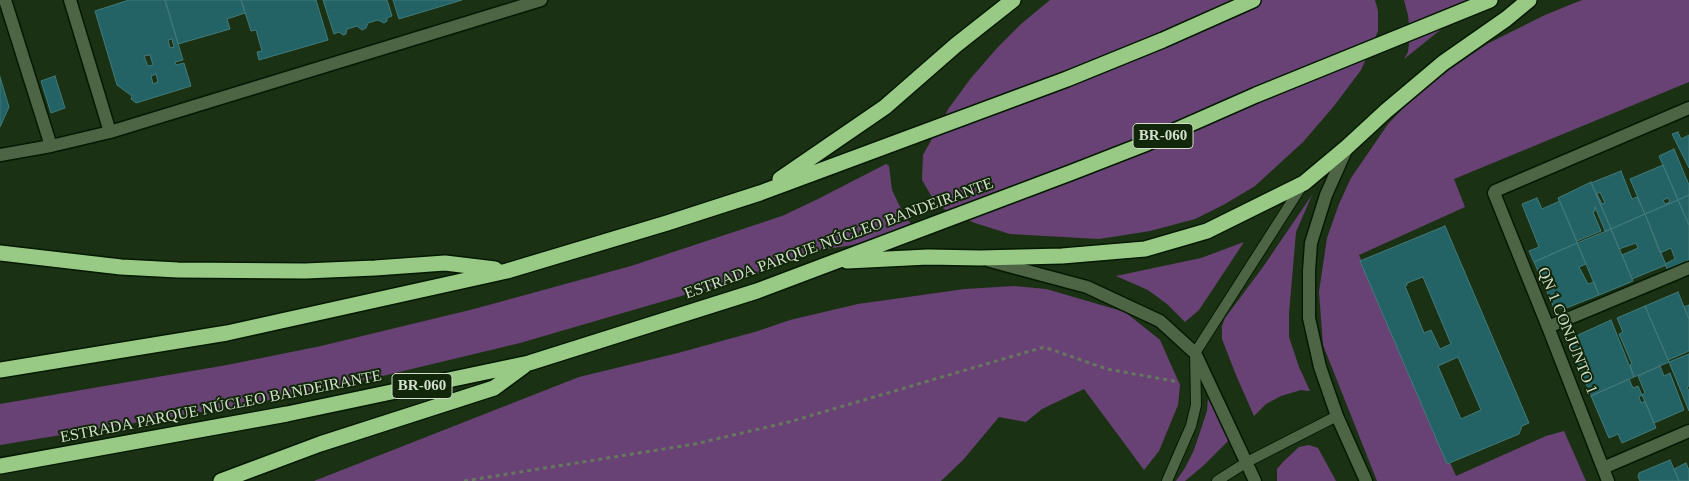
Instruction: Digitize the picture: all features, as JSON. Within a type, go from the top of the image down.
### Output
[{"type":"highway","points":[[760,193],[885,107],[956,45],[1013,0]]},
{"type":"highway","points":[[0,370],[228,333],[507,270],[667,223],[760,193],[1067,79],[1163,40],[1253,0]]},
{"type":"highway","name":"ESTRADA PARQUE NÚCLEO BANDEIRANTE","points":[[0,466],[287,414],[529,363],[757,291],[1146,143],[1256,95],[1490,0]]},
{"type":"highway","points":[[833,261],[928,257],[1062,256],[1144,249],[1207,231],[1304,184],[1386,111],[1444,63],[1506,19],[1529,0]]},
{"type":"highway","points":[[0,253],[122,267],[178,270],[306,271],[445,263],[507,270]]},
{"type":"highway","points":[[221,481],[320,444],[494,388],[529,363]]},
{"type":"street","points":[[5,0],[51,146]]},
{"type":"street","points":[[70,0],[110,132]]},
{"type":"street","points":[[0,155],[51,146],[110,132],[541,0]]},
{"type":"street","name":"QN 1 CONJUNTO 1","points":[[1608,481],[1494,193],[1689,108]]},
{"type":"street","points":[[1347,147],[1326,195],[1311,243],[1309,318],[1320,367],[1337,416],[1366,481]]},
{"type":"street","points":[[980,258],[1087,286],[1160,321],[1195,353],[1255,481]]},
{"type":"street","points":[[1548,327],[1689,268]]},
{"type":"street","points":[[1603,468],[1689,431]]},
{"type":"lane","points":[[1167,481],[1191,426],[1196,406],[1195,353],[1304,184]]},
{"type":"lane","points":[[1217,481],[1247,462],[1337,416]]},
{"type":"path","points":[[464,481],[695,444],[780,425],[1044,347],[1107,369],[1196,384]]},
{"type":"shaded area","points":[[1050,0],[1375,0],[1378,11],[1378,31],[1361,70],[1334,106],[1303,142],[1255,186],[1225,204],[1195,219],[1150,231],[1099,239],[1010,234],[975,223],[944,209],[932,197],[922,180],[923,155],[949,108],[971,78],[1021,24]]},
{"type":"shaded area","points":[[1404,0],[1488,0],[1454,19],[1404,59],[1408,52],[1410,35]]},
{"type":"shaded area","points":[[1582,0],[1689,0],[1689,82],[1454,179],[1465,207],[1359,255],[1456,476],[1546,436],[1564,431],[1586,481],[1377,481],[1323,345],[1319,292],[1327,238],[1339,204],[1351,178],[1388,124],[1412,99],[1449,70],[1487,44],[1545,15]]},
{"type":"shaded area","points":[[886,164],[889,166],[892,190],[903,213],[919,235],[820,250],[760,273],[520,343],[345,385],[250,404],[0,445],[0,404],[227,365],[321,346],[474,309],[631,266],[782,216]]},
{"type":"shaded area","points":[[1312,195],[1296,232],[1289,313],[1289,337],[1299,367],[1310,391],[1301,390],[1281,396],[1266,404],[1254,416],[1222,339],[1222,326],[1225,318],[1263,267]]},
{"type":"shaded area","points":[[1244,242],[1199,310],[1185,322],[1167,304],[1148,290],[1116,276],[1201,258]]},
{"type":"shaded area","points":[[1014,286],[1046,289],[1125,312],[1160,340],[1180,385],[1178,405],[1159,451],[1144,470],[1084,389],[1042,409],[1026,422],[999,417],[963,460],[941,481],[314,481],[579,377],[678,353],[758,331],[790,320],[858,304],[965,289]]},
{"type":"shaded area","points":[[1208,397],[1229,440],[1185,481],[1176,481],[1194,450],[1207,411]]},
{"type":"shaded area","points":[[1309,445],[1318,448],[1336,481],[1277,481],[1277,469],[1283,462],[1299,447]]},
{"type":"building","points":[[129,0],[165,0],[183,60],[175,62],[176,65],[184,63],[191,86],[136,103],[131,99],[132,96],[117,85],[95,11]],"holes":[[[172,39],[174,47],[170,48],[168,40]],[[150,55],[153,65],[148,66],[144,56]],[[156,74],[158,82],[153,84],[151,76]]]},
{"type":"building","points":[[165,0],[241,0],[245,13],[227,19],[230,29],[178,44]]},
{"type":"building","points":[[241,0],[316,0],[328,40],[259,60],[257,52],[262,51],[256,30],[251,31]]},
{"type":"building","points":[[323,0],[387,0],[392,16],[387,18],[387,21],[384,23],[378,20],[368,23],[366,28],[362,30],[357,26],[347,29],[346,34],[343,35],[339,32],[334,34]]},
{"type":"building","points":[[393,0],[462,0],[399,19]]},
{"type":"building","points":[[55,76],[65,108],[51,113],[41,81]]},
{"type":"building","points":[[0,77],[9,107],[0,127]]},
{"type":"building","points":[[1678,132],[1681,139],[1689,135],[1689,168],[1672,134]]},
{"type":"building","points":[[1674,149],[1689,185],[1689,195],[1678,200],[1659,156]]},
{"type":"building","points":[[1663,165],[1678,200],[1645,214],[1630,179]],"holes":[[[1668,198],[1670,202],[1665,204],[1663,200]]]},
{"type":"building","points":[[1621,171],[1632,199],[1637,197],[1645,214],[1611,229],[1591,183]],"holes":[[[1600,192],[1605,203],[1602,204],[1597,194]]]},
{"type":"building","points":[[1591,182],[1611,229],[1605,231],[1595,207],[1593,212],[1601,231],[1577,241],[1558,198]]},
{"type":"building","points":[[1689,195],[1689,225],[1678,200]]},
{"type":"building","points":[[1537,198],[1542,209],[1560,201],[1577,243],[1534,262],[1529,251],[1539,247],[1522,204]]},
{"type":"building","points":[[1678,200],[1689,225],[1689,260],[1667,269],[1665,264],[1675,259],[1671,248],[1660,253],[1645,214]]},
{"type":"building","points":[[1645,214],[1666,265],[1632,279],[1622,255],[1638,248],[1636,243],[1619,249],[1611,229]]},
{"type":"building","points":[[1445,226],[1529,423],[1522,426],[1519,434],[1447,464],[1360,261]],"holes":[[[1423,277],[1451,344],[1440,349],[1431,330],[1424,333],[1405,286],[1407,283]],[[1458,357],[1481,410],[1461,419],[1438,366]]]},
{"type":"building","points":[[1611,229],[1633,281],[1599,295],[1577,243]]},
{"type":"building","points":[[1577,243],[1586,264],[1579,267],[1588,284],[1594,282],[1599,295],[1566,308],[1554,308],[1534,262]]},
{"type":"building","points":[[1678,292],[1689,319],[1689,351],[1668,360],[1645,306]]},
{"type":"building","points":[[1689,305],[1689,319],[1684,307]]},
{"type":"building","points":[[1645,306],[1669,362],[1634,377],[1630,365],[1632,364],[1619,334],[1623,332],[1617,318]]},
{"type":"building","points":[[1611,320],[1634,377],[1591,396],[1570,345],[1578,335]]},
{"type":"building","points":[[1689,354],[1689,386],[1687,387],[1689,391],[1689,411],[1669,362]]},
{"type":"building","points":[[1660,366],[1664,376],[1670,373],[1684,410],[1654,423],[1642,395],[1645,393],[1638,376]]},
{"type":"building","points":[[1629,379],[1633,388],[1638,386],[1642,395],[1639,397],[1641,403],[1645,401],[1656,428],[1622,443],[1618,434],[1609,438],[1591,396]]},
{"type":"building","points":[[1670,460],[1679,481],[1640,481],[1639,473]]},
{"type":"building","points":[[1686,463],[1689,470],[1689,481],[1679,481],[1674,469]]}]
